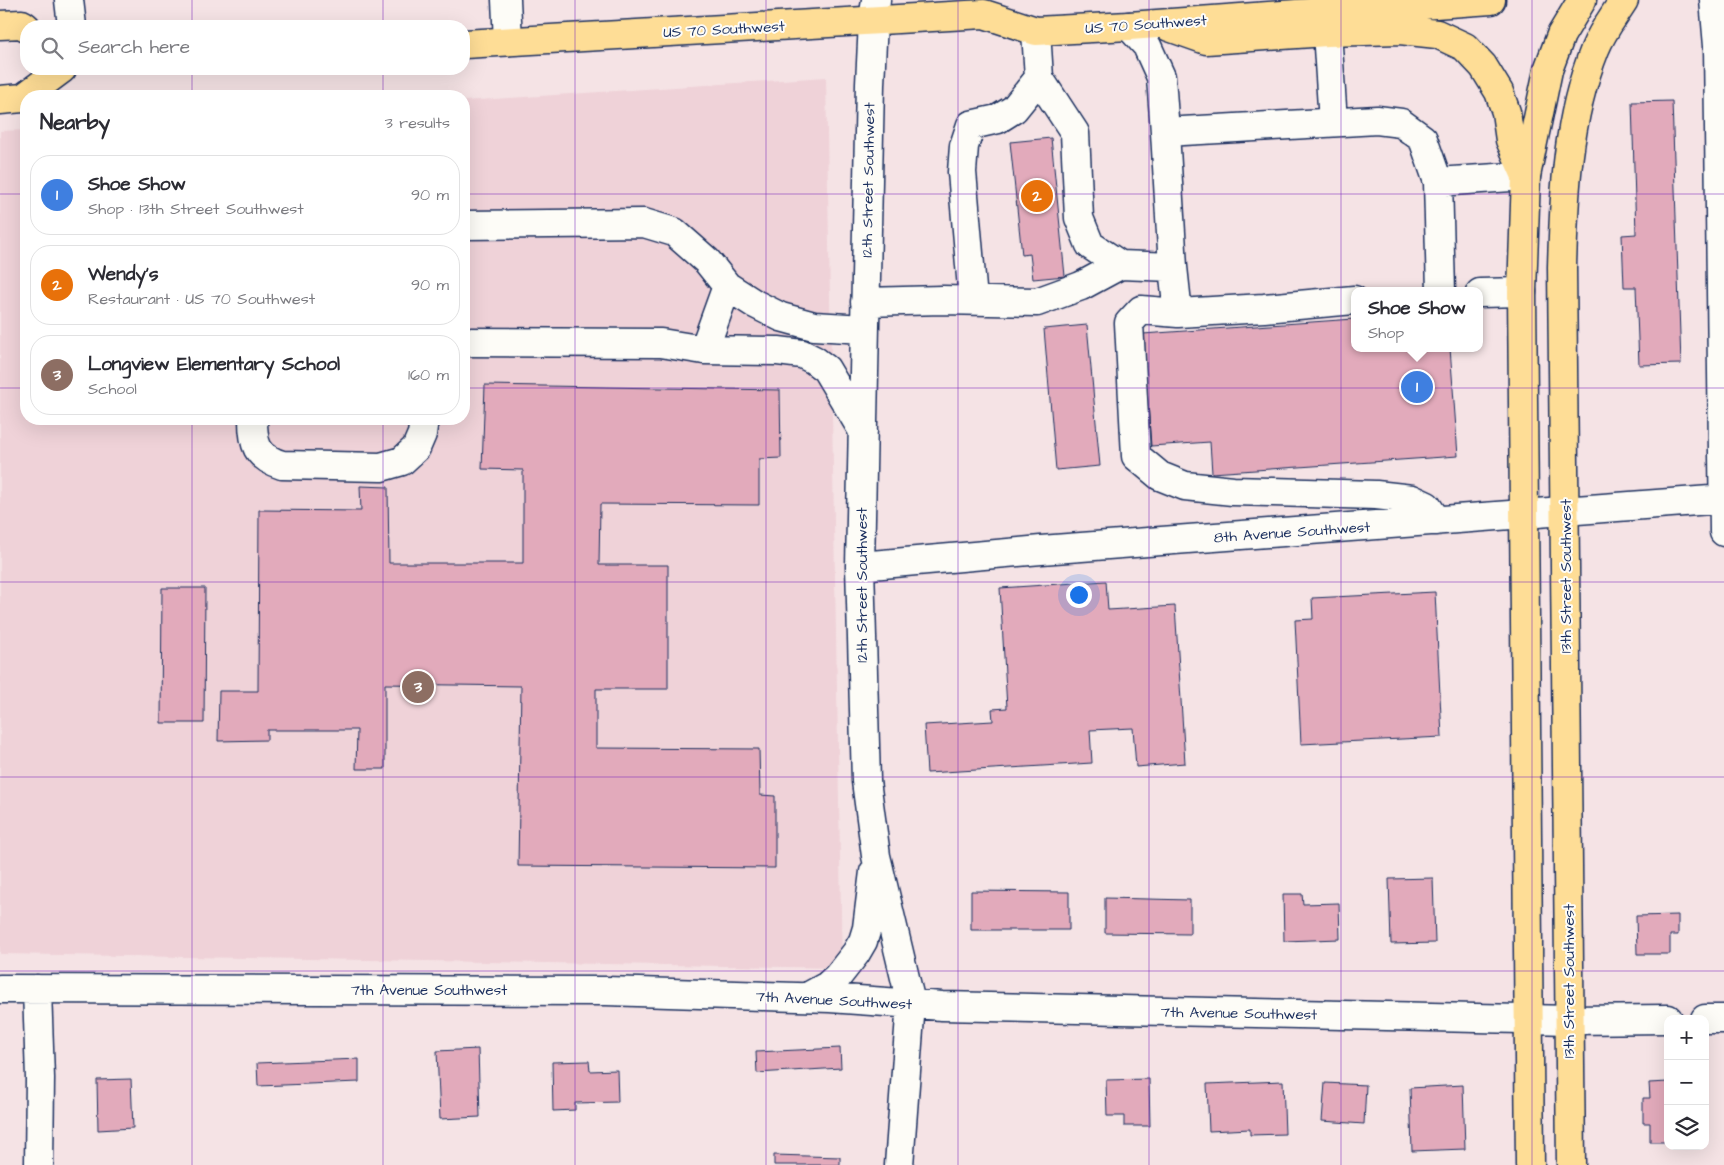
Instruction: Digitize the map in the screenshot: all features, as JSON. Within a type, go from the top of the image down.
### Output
[{"type":"main road","name":"US 70 Southwest","points":[[470,44],[875,11],[994,7],[1036,31],[1161,24],[1491,0]]},
{"type":"main road","points":[[1530,1165],[1522,292],[1526,176],[1548,70],[1561,35],[1582,0]]},
{"type":"main road","name":"13th Street Southwest","points":[[1571,1165],[1562,267],[1564,194],[1568,153],[1580,93],[1595,48],[1624,0]]},
{"type":"main road","points":[[0,25],[20,24]]},
{"type":"main road","points":[[1161,24],[1206,40],[1327,32],[1400,30],[1437,34],[1465,47],[1483,66],[1500,92],[1506,112],[1510,140],[1526,176]]},
{"type":"main road","points":[[34,90],[54,75]]},
{"type":"main road","points":[[0,100],[20,98]]},
{"type":"street","points":[[69,0],[71,20]]},
{"type":"street","points":[[506,0],[508,41]]},
{"type":"street","points":[[1714,0],[1718,46],[1722,211],[1724,532]]},
{"type":"street","name":"12th Street Southwest","points":[[875,11],[870,79],[860,566],[866,781],[876,856],[911,1003],[899,1165]]},
{"type":"street","points":[[1129,26],[1147,46],[1161,77],[1173,267],[1178,313]]},
{"type":"street","points":[[1036,31],[1039,78],[1075,133],[1079,218],[1090,245],[1120,265]]},
{"type":"street","points":[[1327,32],[1333,122]]},
{"type":"street","points":[[973,300],[962,172],[964,146],[972,125],[998,119],[1014,109],[1039,78]]},
{"type":"street","points":[[1165,132],[1377,120],[1402,123],[1423,139],[1438,182],[1441,287]]},
{"type":"street","points":[[1438,182],[1526,176]]},
{"type":"street","points":[[470,225],[644,223],[674,232],[707,262],[727,286],[755,304],[781,317],[814,326],[942,300],[1037,302],[1081,286],[1120,265],[1173,267]]},
{"type":"street","points":[[704,350],[727,286]]},
{"type":"street","points":[[1483,293],[1522,292]]},
{"type":"street","points":[[1351,300],[1178,313],[1141,310],[1128,323],[1136,456],[1160,476],[1185,486],[1234,491],[1376,495],[1412,499],[1427,506],[1437,521]]},
{"type":"street","points":[[470,342],[661,343],[704,350],[778,350],[802,354],[826,369],[863,430]]},
{"type":"street","points":[[253,425],[258,451],[270,462],[282,466],[381,467],[402,461],[416,448],[422,434],[423,425]]},
{"type":"street","name":"8th Avenue Southwest","points":[[860,566],[1041,550],[1724,499]]},
{"type":"street","points":[[807,997],[827,986],[838,976],[863,941],[867,928],[876,856]]},
{"type":"street","points":[[37,989],[40,1078],[39,1165]]},
{"type":"street","name":"7th Avenue Southwest","points":[[0,990],[606,991],[807,997],[942,1006],[1569,1020],[1664,1020]]},
{"type":"street","points":[[1709,1019],[1724,1019]]},
{"type":"shaded area","points":[[826,77],[842,968],[0,954],[0,131],[20,130],[20,425],[470,425],[470,101]]},
{"type":"building","points":[[1672,101],[1681,364],[1639,365],[1636,287],[1624,287],[1622,235],[1636,234],[1632,102]]},
{"type":"building","points":[[1051,138],[1065,276],[1033,279],[1030,254],[1022,255],[1010,142]]},
{"type":"building","points":[[1351,319],[1351,352],[1450,352],[1458,456],[1212,473],[1210,442],[1151,446],[1143,334]]},
{"type":"building","points":[[1087,325],[1100,466],[1056,470],[1044,329]]},
{"type":"building","points":[[485,385],[780,390],[781,458],[759,459],[759,505],[600,504],[599,565],[668,565],[668,689],[596,689],[596,748],[759,749],[760,795],[775,796],[775,868],[518,866],[521,686],[385,684],[385,769],[356,769],[357,730],[267,730],[267,740],[218,741],[219,691],[258,691],[259,510],[361,511],[360,486],[388,487],[389,563],[523,563],[523,470],[482,469]]},
{"type":"building","points":[[1106,581],[1108,610],[1175,606],[1185,763],[1136,767],[1133,728],[1090,730],[1092,763],[927,773],[924,725],[993,721],[992,709],[1007,708],[1000,588]]},
{"type":"building","points":[[162,588],[205,588],[204,723],[161,723]]},
{"type":"building","points":[[1435,592],[1442,737],[1301,744],[1295,620],[1313,619],[1312,598]]},
{"type":"building","points":[[1433,878],[1435,943],[1391,944],[1389,879]]},
{"type":"building","points":[[971,891],[1069,892],[1069,930],[971,930]]},
{"type":"building","points":[[1283,894],[1302,894],[1303,904],[1339,903],[1340,939],[1284,941]]},
{"type":"building","points":[[1105,898],[1190,900],[1190,934],[1105,933]]},
{"type":"building","points":[[1678,915],[1678,935],[1670,935],[1670,954],[1637,954],[1636,916]]},
{"type":"building","points":[[840,1048],[841,1068],[757,1073],[756,1052]]},
{"type":"building","points":[[478,1049],[480,1117],[440,1119],[437,1051]]},
{"type":"building","points":[[359,1059],[359,1082],[258,1086],[257,1063]]},
{"type":"building","points":[[589,1061],[590,1071],[617,1070],[618,1102],[575,1103],[575,1110],[553,1111],[552,1062]]},
{"type":"building","points":[[131,1079],[133,1128],[98,1130],[97,1080]]},
{"type":"building","points":[[1149,1079],[1150,1126],[1124,1126],[1124,1116],[1107,1116],[1106,1080]]},
{"type":"building","points":[[1283,1081],[1285,1134],[1250,1135],[1250,1129],[1209,1131],[1207,1084]]},
{"type":"building","points":[[1664,1082],[1664,1142],[1650,1142],[1650,1123],[1643,1123],[1643,1098],[1650,1098],[1649,1083]]},
{"type":"building","points":[[1325,1083],[1366,1085],[1364,1124],[1322,1121]]},
{"type":"building","points":[[1463,1085],[1465,1149],[1412,1151],[1410,1088]]},
{"type":"building","points":[[774,1155],[840,1157],[840,1165],[774,1165]]},
{"type":"place","name":"Wendy's","points":[[1037,196]]},
{"type":"place","name":"Shoe Show","points":[[1417,387]]},
{"type":"place","name":"Longview Elementary School","points":[[418,687]]}]
